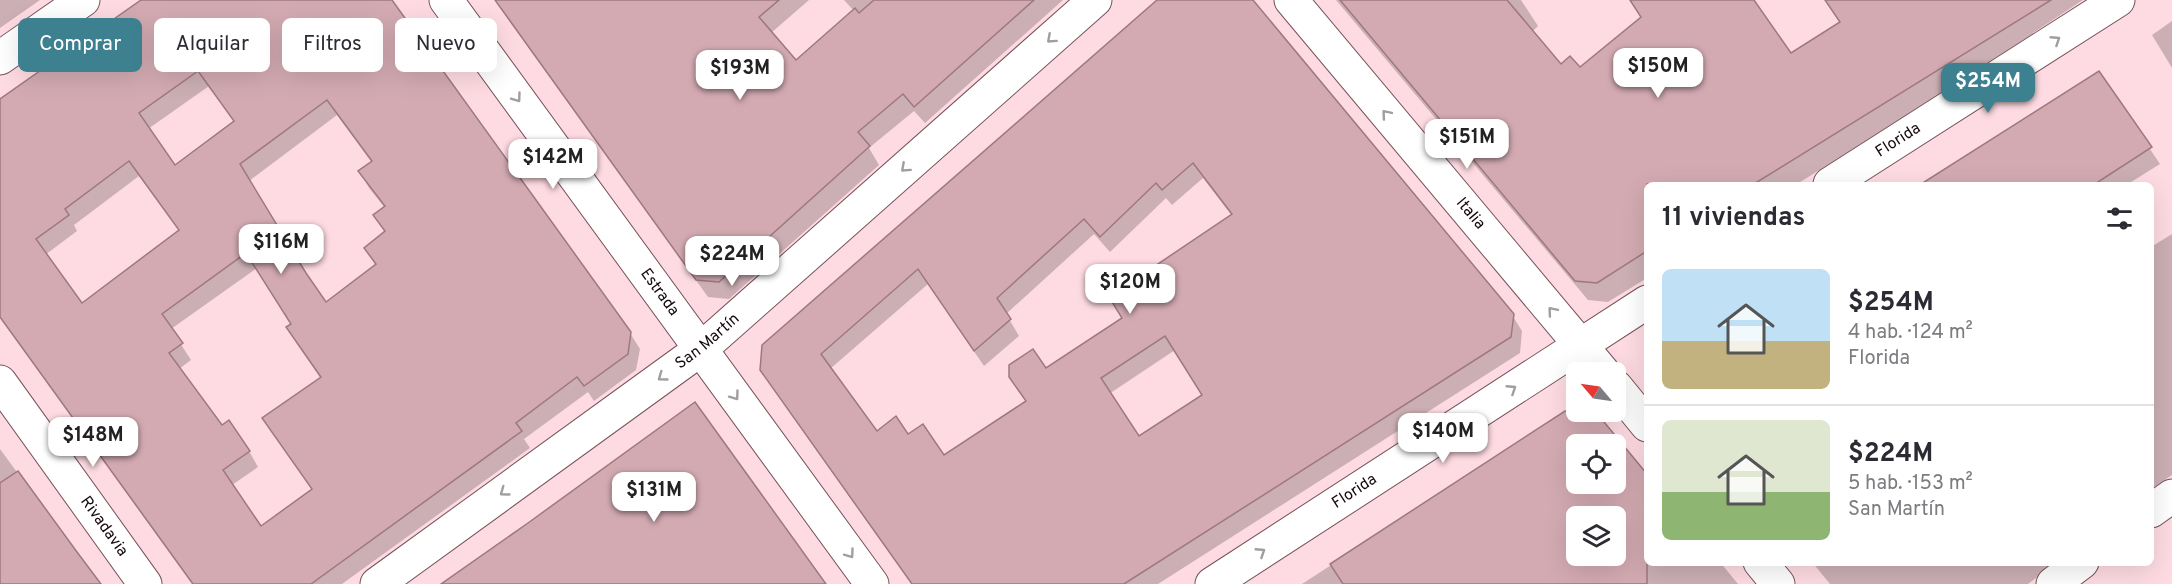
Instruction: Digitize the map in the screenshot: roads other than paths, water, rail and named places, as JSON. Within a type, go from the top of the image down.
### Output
[{"type":"street","points":[[0,58],[82,0]]},
{"type":"street","name":"Estrada","points":[[446,0],[872,584]]},
{"type":"street","name":"San Martín","points":[[377,584],[701,349],[1095,0]]},
{"type":"street","name":"Italia","points":[[1291,0],[1595,362]]},
{"type":"street","name":"Florida","points":[[1833,182],[2118,0]]},
{"type":"street","name":"Florida","points":[[1212,584],[1644,304]]},
{"type":"street","name":"Rivadavia","points":[[0,382],[146,584]]},
{"type":"street","points":[[1626,399],[1644,421]]},
{"type":"street","points":[[2154,509],[2172,496]]},
{"type":"street","points":[[1763,566],[1778,584]]},
{"type":"street","points":[[2053,584],[2077,566]]}]
